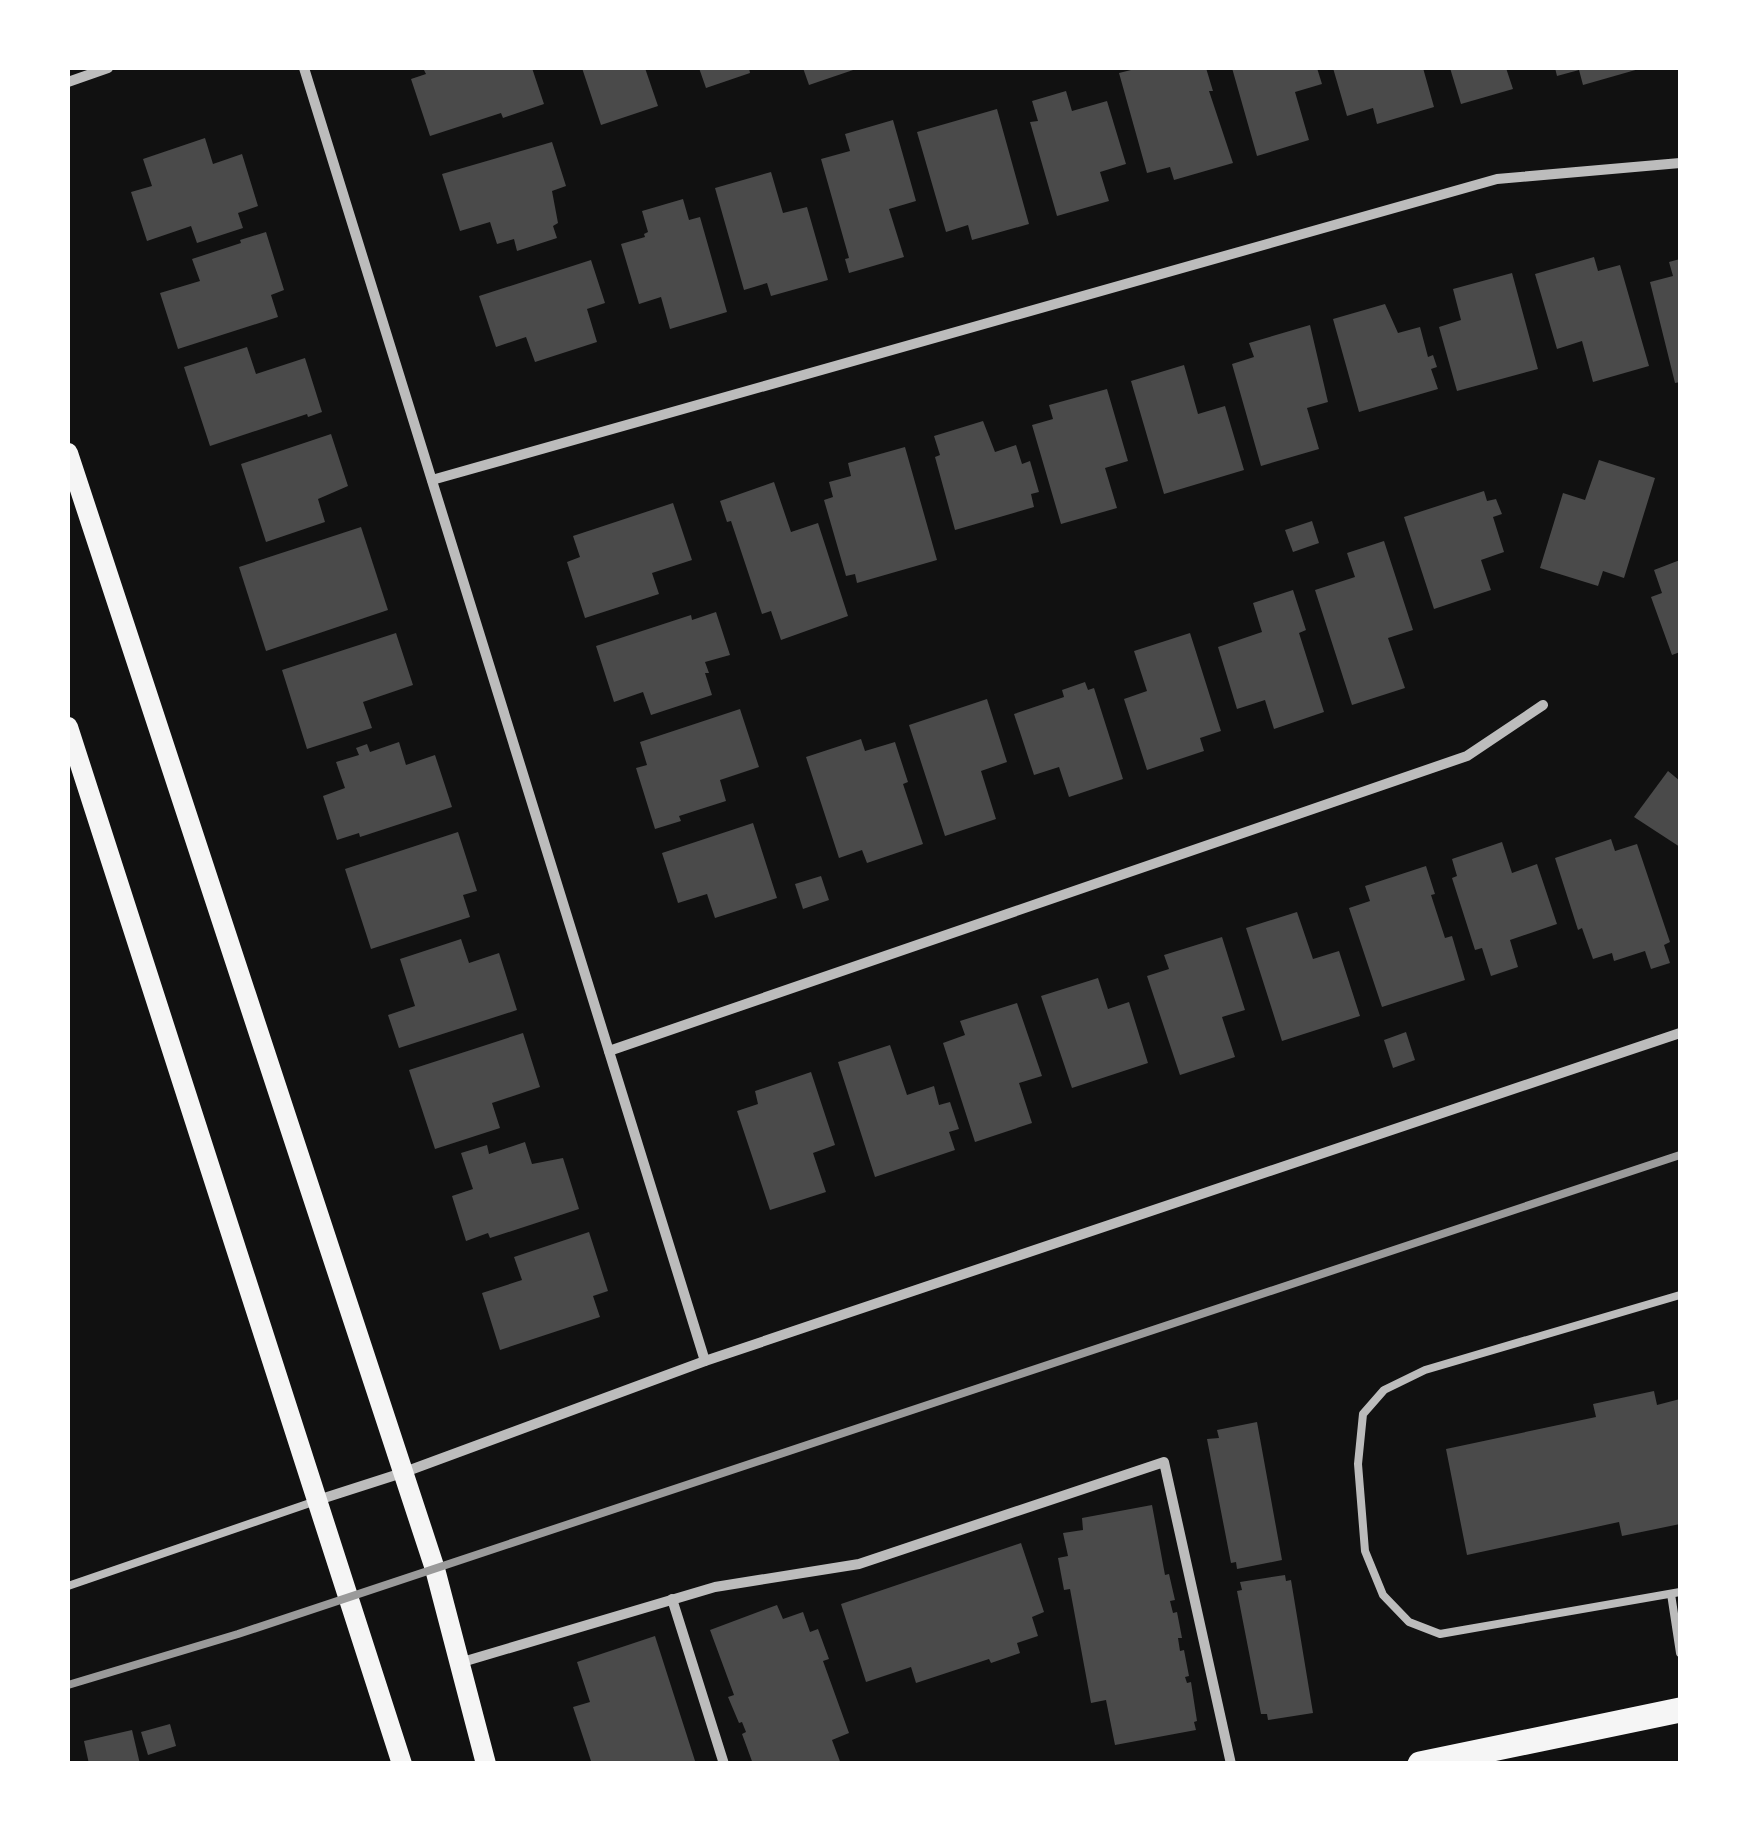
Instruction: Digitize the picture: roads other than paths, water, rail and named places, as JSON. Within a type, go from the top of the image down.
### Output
[{"type":"main road","points":[[68,453],[434,1568],[486,1764]]},
{"type":"main road","points":[[68,727],[402,1764]]},
{"type":"main road","points":[[1420,1764],[1680,1710]]},
{"type":"street","points":[[68,82],[108,68]]},
{"type":"street","points":[[304,68],[705,1361]]},
{"type":"street","points":[[432,480],[1497,179],[1680,163]]},
{"type":"street","points":[[609,1052],[1467,756],[1543,705]]},
{"type":"street","points":[[318,1500],[705,1361],[1680,1033]]},
{"type":"street","points":[[459,1663],[715,1586],[859,1564],[1164,1462],[1231,1764]]},
{"type":"street","points":[[672,1599],[724,1764]]},
{"type":"lane","points":[[1680,1294],[1425,1370],[1384,1390],[1364,1414],[1358,1464],[1366,1551],[1383,1595],[1409,1622],[1440,1634],[1676,1593],[1680,1653]]},
{"type":"lane","points":[[68,1586],[318,1500]]},
{"type":"railway","points":[[68,1685],[238,1634],[1680,1155]]}]
